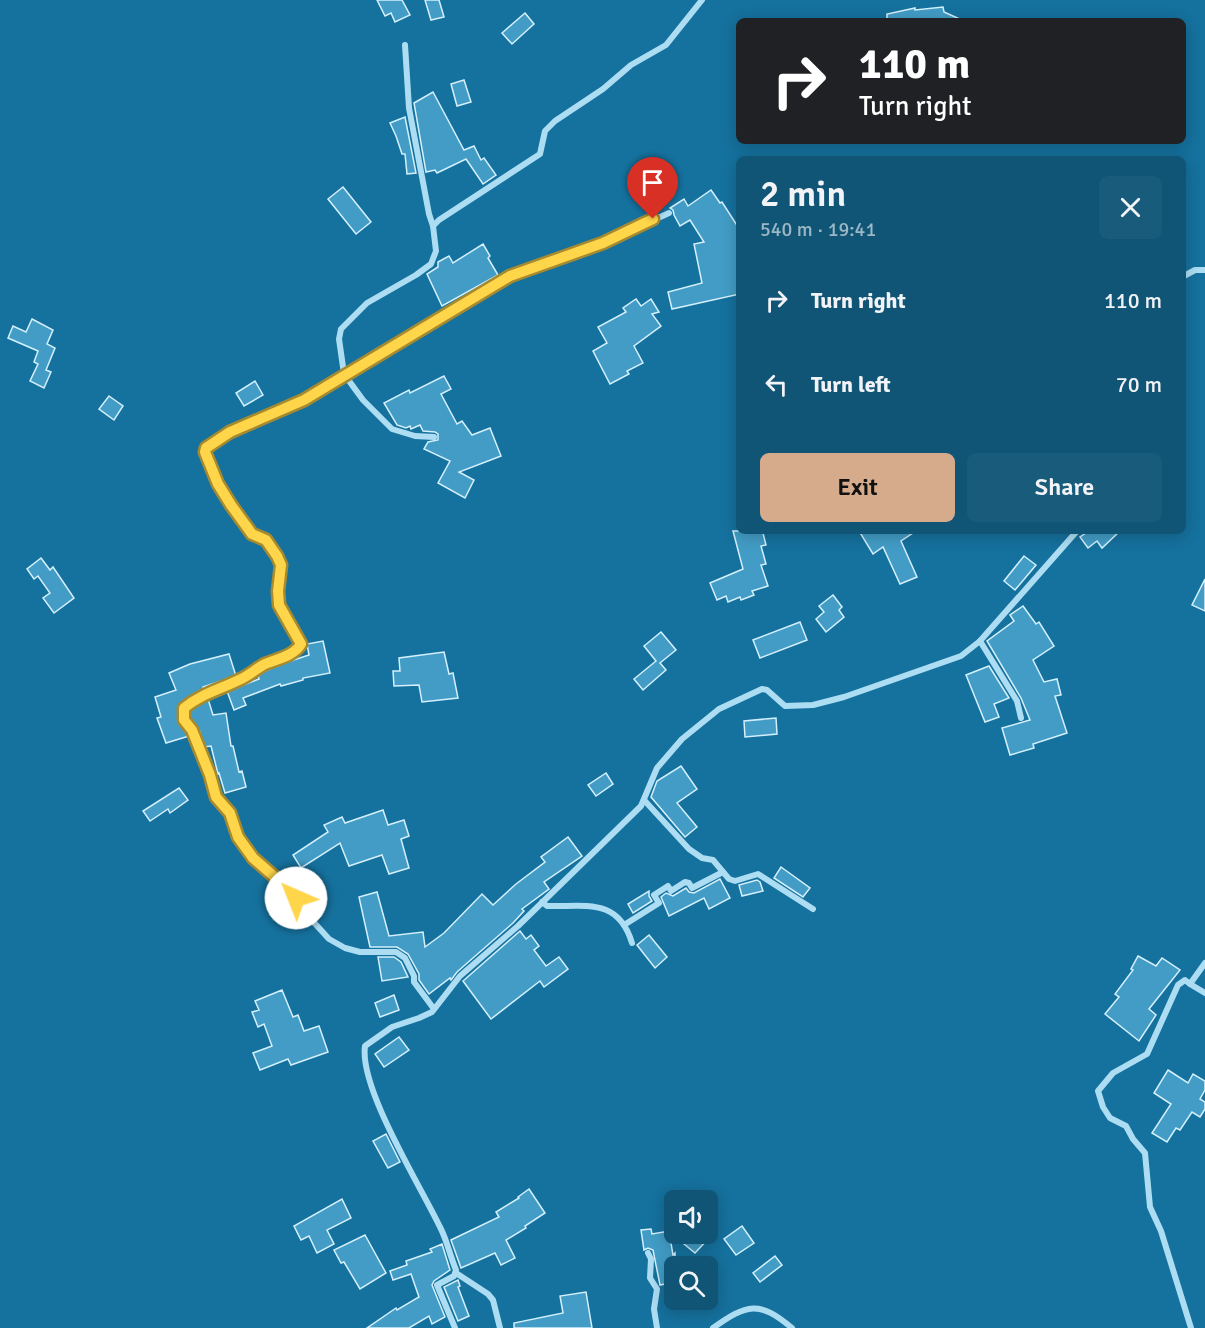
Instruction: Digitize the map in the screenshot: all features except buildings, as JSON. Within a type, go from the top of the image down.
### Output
[{"type":"street","points":[[433,226],[540,154],[545,131],[555,121],[603,89],[631,65],[666,45],[702,0]]},
{"type":"street","points":[[405,45],[409,108],[436,251],[430,264],[416,275],[367,303],[341,329],[339,339],[344,374],[363,400],[392,429],[415,436],[434,437]]},
{"type":"street","points":[[434,1009],[414,982],[414,976],[405,958],[396,952],[360,952],[345,948],[329,939],[296,898],[290,882],[276,878],[253,858],[238,837],[230,813],[216,797],[192,730],[184,720],[184,708],[197,698],[243,678],[265,664],[277,661],[298,649],[301,644],[279,605],[281,565],[277,556],[266,540],[252,534],[231,505],[215,477],[205,452],[206,448],[230,432],[304,400],[510,276],[603,243],[669,213]]},
{"type":"street","points":[[1186,275],[1195,270],[1205,270]]},
{"type":"street","points":[[500,1328],[493,1300],[488,1294],[456,1273],[442,1230],[374,1096],[364,1052],[365,1046],[384,1031],[428,1014],[434,1009],[460,975],[518,926],[641,807],[657,768],[682,739],[719,709],[762,689],[767,690],[785,706],[813,705],[844,697],[961,656],[980,641],[1074,534]]},
{"type":"street","points":[[980,641],[1017,700],[1021,717]]},
{"type":"street","points":[[644,800],[689,849],[702,858],[713,860],[735,881],[758,874],[813,909]]},
{"type":"street","points":[[624,925],[659,903],[654,895],[668,886],[671,891],[685,882],[689,883],[692,888],[723,872]]},
{"type":"street","points":[[542,902],[548,906],[594,906],[616,916],[624,925],[632,943]]},
{"type":"street","points":[[1190,984],[1205,963]]},
{"type":"street","points":[[1191,1328],[1161,1231],[1150,1207],[1145,1153],[1126,1126],[1110,1118],[1098,1092],[1113,1073],[1147,1054],[1178,985],[1185,980],[1205,993]]},
{"type":"street","points":[[648,1253],[651,1259],[650,1278],[657,1289],[654,1309],[657,1328]]},
{"type":"street","points":[[455,1328],[437,1285],[456,1273]]},
{"type":"street","points":[[713,1328],[732,1314],[748,1308],[774,1313],[792,1328]]},
{"type":"route","points":[[296,898],[290,882],[276,878],[253,858],[238,837],[230,813],[216,797],[192,730],[184,720],[184,708],[197,698],[243,678],[265,664],[277,661],[298,649],[301,644],[279,605],[281,565],[277,556],[266,540],[252,534],[231,505],[218,484],[205,452],[206,448],[230,432],[304,400],[510,276],[603,243],[653,219]]}]
